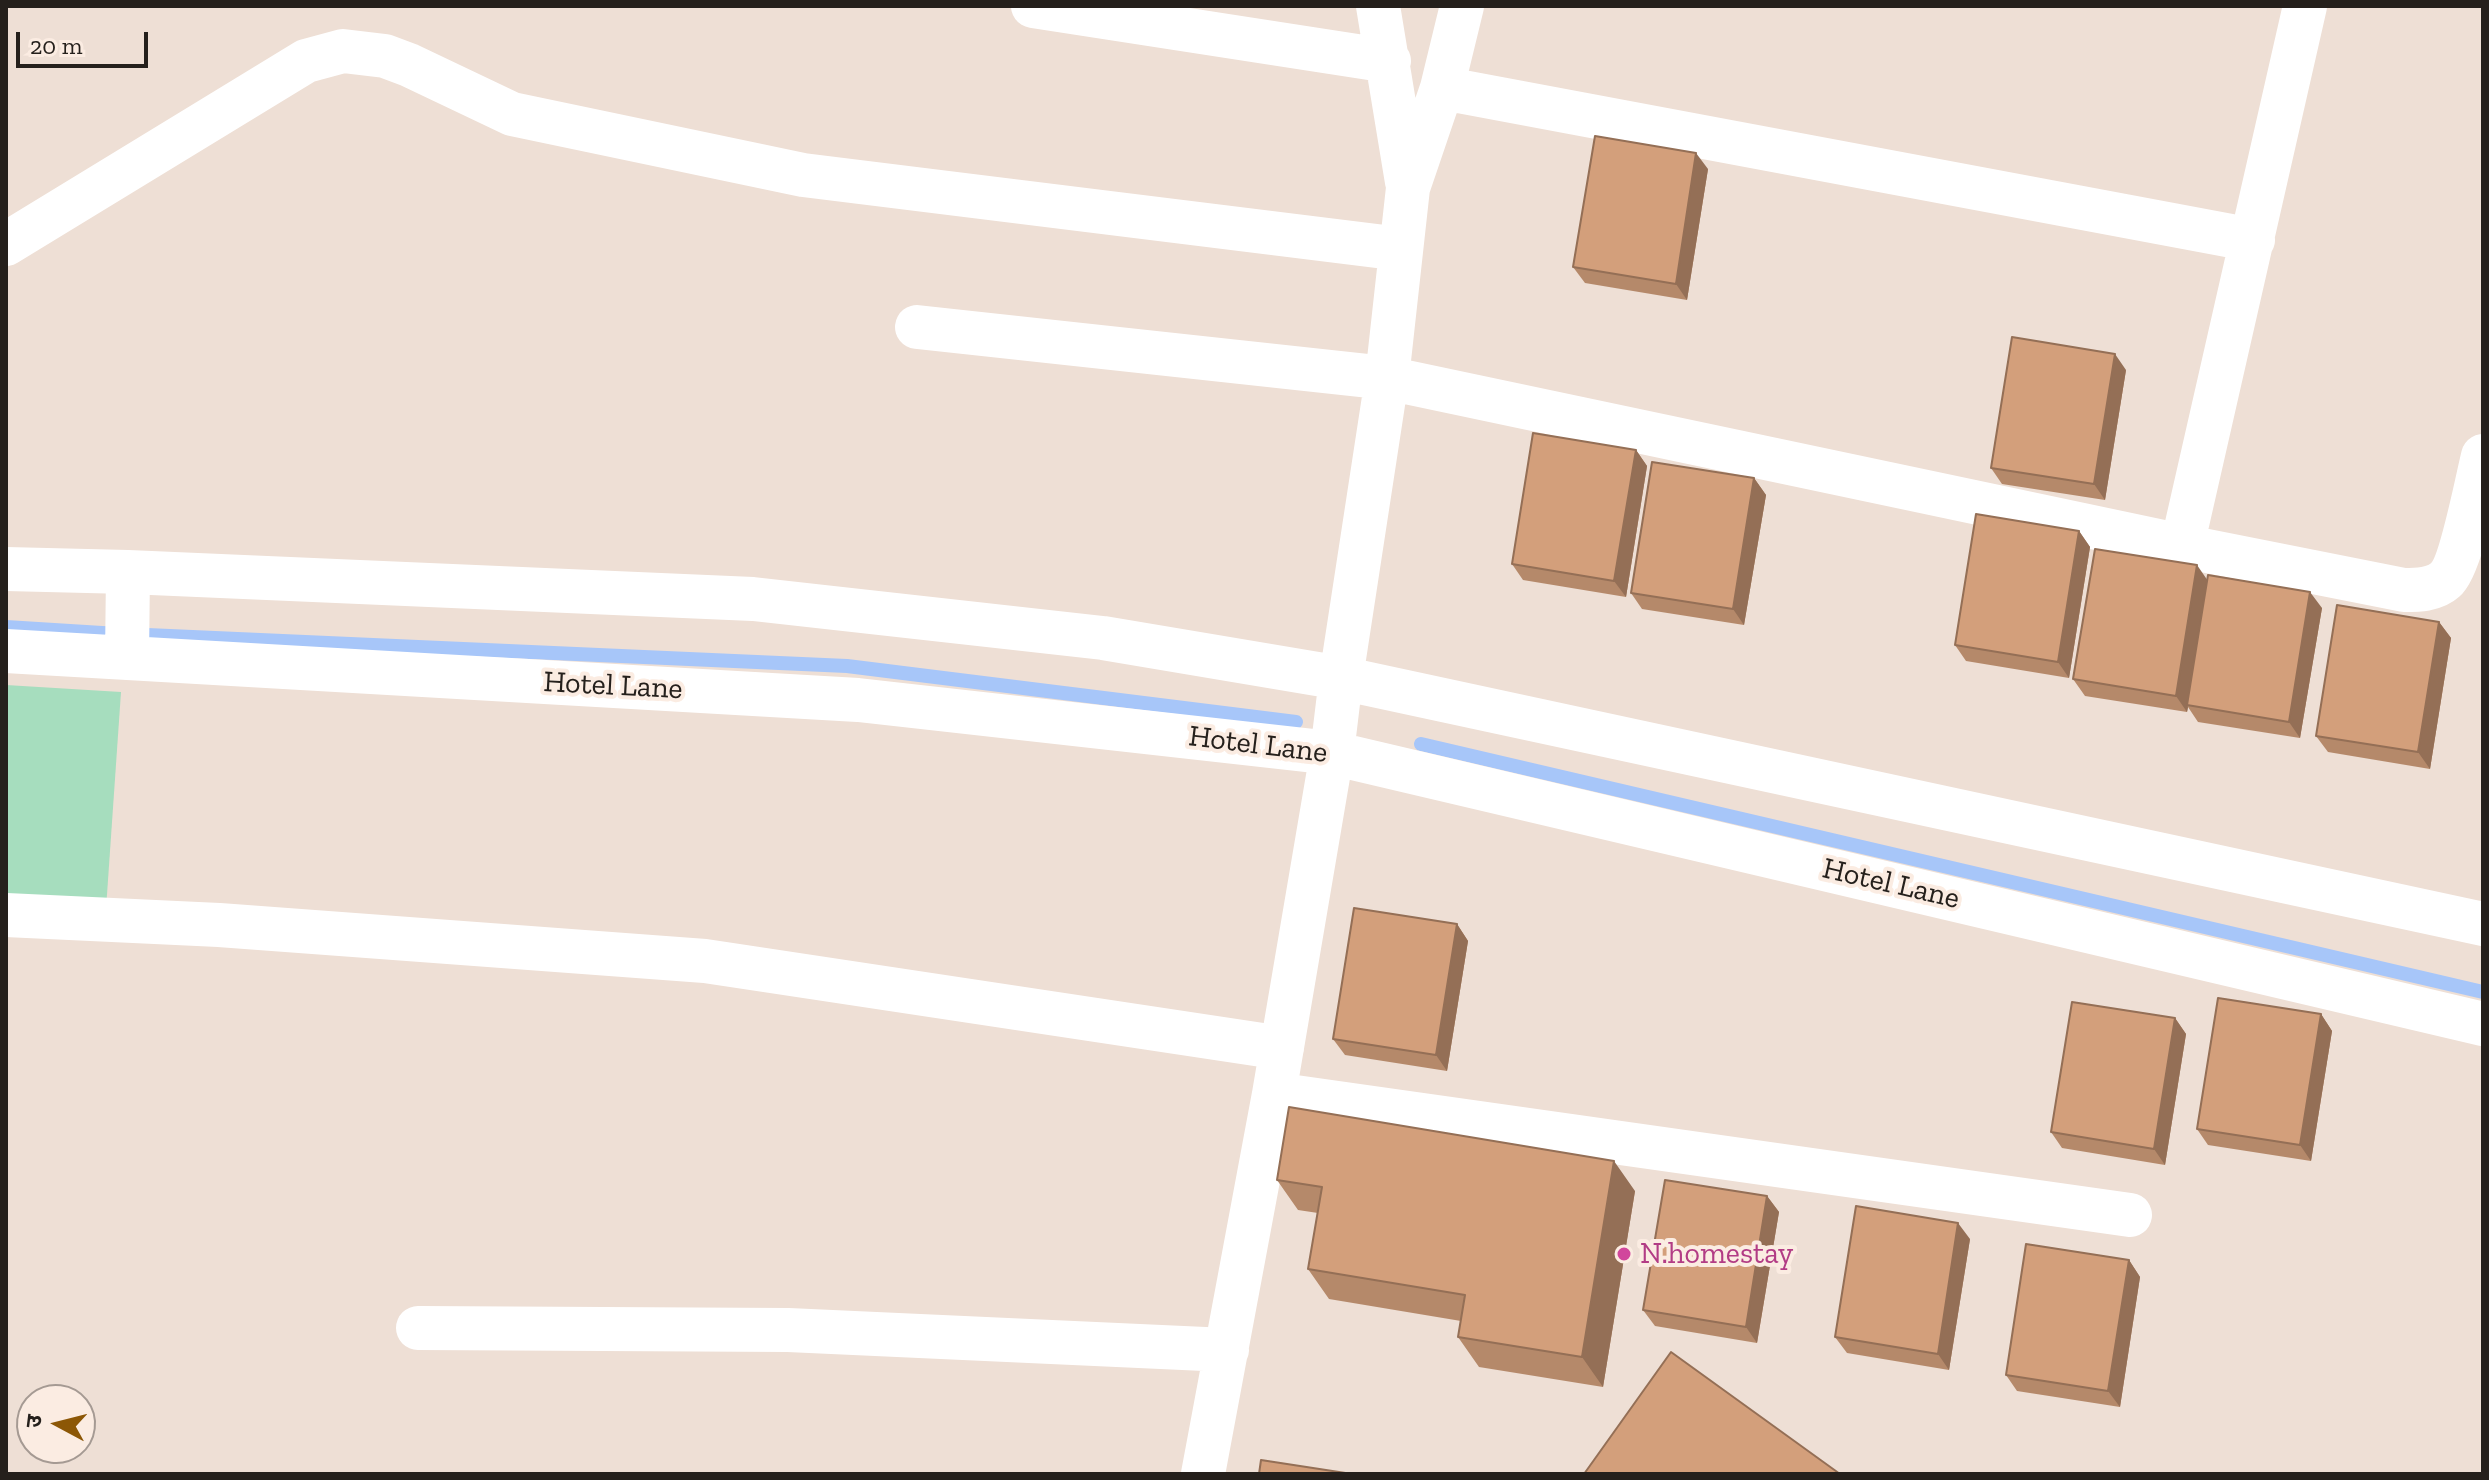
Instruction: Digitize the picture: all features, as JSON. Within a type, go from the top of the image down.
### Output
[{"type":"street","points":[[1033,6],[1389,61]]},
{"type":"street","points":[[1378,6],[1408,188]]},
{"type":"street","points":[[1203,1474],[1274,1094],[1332,753],[1387,378],[1408,188],[1442,88],[1462,6]]},
{"type":"street","points":[[2182,546],[2305,6]]},
{"type":"street","points":[[6,244],[306,61],[343,51],[385,56],[512,114],[803,175],[1401,249]]},
{"type":"street","points":[[1442,88],[2253,240]]},
{"type":"street","points":[[917,327],[1387,378],[2404,590],[2427,590],[2447,579],[2459,552],[2483,456]]},
{"type":"street","points":[[6,569],[753,599],[1103,638],[1341,678],[2483,924]]},
{"type":"street","points":[[127,658],[128,572]]},
{"type":"street","name":"Hotel Lane","points":[[6,651],[858,700],[1332,753],[2483,1024]]},
{"type":"street","points":[[6,915],[219,925],[705,961],[1282,1048]]},
{"type":"street","points":[[1274,1094],[2130,1215]]},
{"type":"street","points":[[418,1328],[788,1330],[1227,1350]]},
{"type":"green space","points":[[6,685],[121,692],[106,909],[6,902]]},
{"type":"building","points":[[1595,136],[1696,153],[1676,284],[1573,267]]},
{"type":"building","points":[[2012,337],[2115,354],[2094,484],[1991,468]]},
{"type":"building","points":[[1533,433],[1636,450],[1614,581],[1512,564]]},
{"type":"building","points":[[1652,462],[1754,478],[1733,609],[1631,593]]},
{"type":"building","points":[[1976,514],[2079,531],[2058,662],[1955,645]]},
{"type":"building","points":[[2095,549],[2197,565],[2176,696],[2073,679]]},
{"type":"building","points":[[2208,575],[2310,592],[2289,722],[2187,705]]},
{"type":"building","points":[[2337,605],[2439,622],[2418,752],[2316,736]]},
{"type":"building","points":[[1354,908],[1457,924],[1436,1055],[1333,1039]]},
{"type":"building","points":[[2218,998],[2321,1014],[2300,1145],[2197,1129]]},
{"type":"building","points":[[2072,1002],[2175,1018],[2154,1149],[2051,1132]]},
{"type":"building","points":[[1289,1107],[1614,1161],[1582,1357],[1458,1337],[1465,1295],[1308,1269],[1322,1187],[1277,1180]]},
{"type":"building","points":[[1665,1180],[1767,1196],[1746,1327],[1643,1310]]},
{"type":"building","points":[[1856,1206],[1958,1223],[1938,1354],[1835,1337]]},
{"type":"building","points":[[2026,1244],[2129,1260],[2108,1391],[2006,1375]]},
{"type":"building","points":[[1671,1352],[1840,1474],[1584,1474]]},
{"type":"building","points":[[1261,1460],[1352,1474],[1259,1474]]},
{"type":"waterway","points":[[6,627],[847,666],[1296,722]]},
{"type":"waterway","points":[[1421,744],[2483,992]]},
{"type":"place","name":"N.homestay","points":[[1624,1254]]}]
